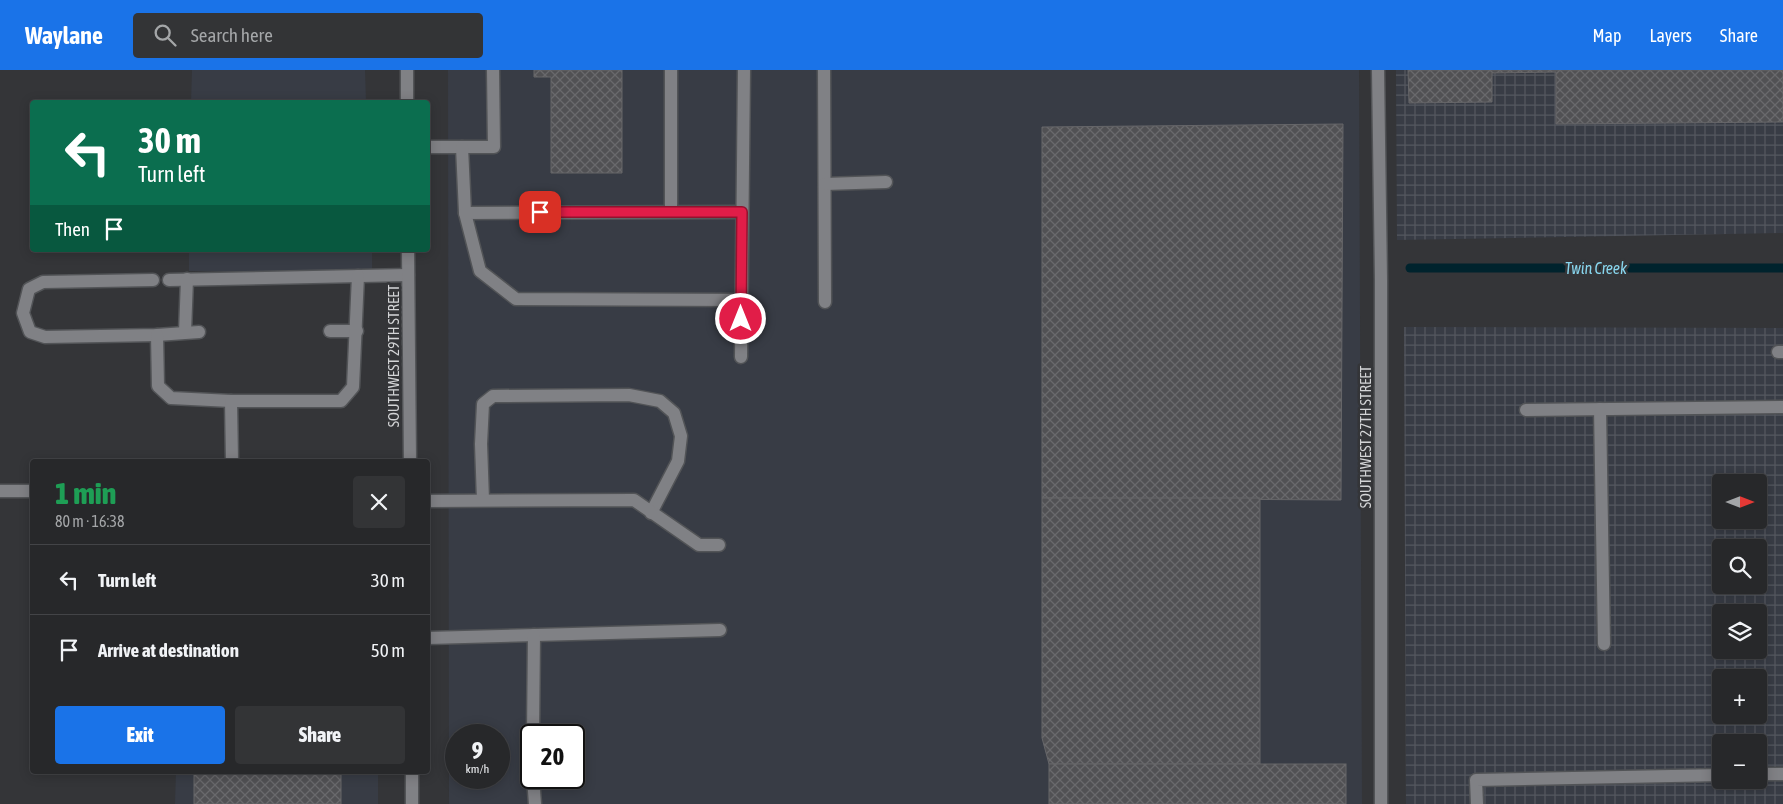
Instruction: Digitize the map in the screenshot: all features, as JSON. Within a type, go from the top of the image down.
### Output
[{"type":"street","points":[[407,70],[407,100]]},
{"type":"street","points":[[430,147],[494,147],[493,70]]},
{"type":"street","points":[[670,70],[672,211]]},
{"type":"street","points":[[741,357],[744,70]]},
{"type":"street","points":[[824,70],[824,302]]},
{"type":"street","name":"SOUTHWEST 27TH STREET","points":[[1378,70],[1381,280],[1382,804]]},
{"type":"street","points":[[462,147],[465,213],[480,271],[516,299],[741,300]]},
{"type":"street","points":[[824,184],[886,182]]},
{"type":"street","points":[[465,213],[742,212]]},
{"type":"street","name":"SOUTHWEST 29TH STREET","points":[[408,252],[410,459]]},
{"type":"street","points":[[169,280],[408,275]]},
{"type":"street","points":[[157,335],[158,386],[171,398],[231,401],[341,401],[353,387],[358,276]]},
{"type":"street","points":[[185,332],[187,279]]},
{"type":"street","points":[[153,280],[43,282],[29,289],[23,313],[30,332],[45,337],[157,335],[199,332]]},
{"type":"street","points":[[330,331],[357,331]]},
{"type":"street","points":[[483,500],[481,444],[483,404],[493,396],[629,396],[660,401],[674,413],[681,436],[678,461],[651,513]]},
{"type":"street","points":[[231,401],[232,459]]},
{"type":"street","points":[[1526,410],[1783,407]]},
{"type":"street","points":[[1600,409],[1604,644]]},
{"type":"street","points":[[0,491],[30,491]]},
{"type":"street","points":[[430,501],[634,500],[699,545],[719,545]]},
{"type":"street","points":[[430,638],[720,630]]},
{"type":"street","points":[[533,724],[534,635]]},
{"type":"street","points":[[412,774],[412,804]]},
{"type":"street","points":[[1767,774],[1783,774]]},
{"type":"street","points":[[1477,804],[1476,780],[1712,775]]},
{"type":"street","points":[[534,789],[535,804]]},
{"type":"shaded area","points":[[192,70],[365,70],[366,100],[191,100]]},
{"type":"shaded area","points":[[448,70],[1359,70],[1362,804],[449,804],[449,789],[510,789],[510,724],[449,724]]},
{"type":"shaded area","points":[[1396,70],[1783,70],[1783,233],[1397,240]]},
{"type":"shaded area","points":[[189,252],[372,252],[372,273],[189,271]]},
{"type":"shaded area","points":[[1404,327],[1783,328],[1783,804],[1406,804]]},
{"type":"shaded area","points":[[176,774],[378,774],[378,804],[175,804]]},
{"type":"building","points":[[534,70],[622,70],[622,173],[551,173],[551,77],[534,77]]},
{"type":"building","points":[[1408,70],[1783,70],[1783,122],[1556,124],[1556,72],[1492,73],[1492,102],[1409,103]]},
{"type":"building","points":[[1343,124],[1341,500],[1042,498],[1042,127]]},
{"type":"building","points":[[1042,498],[1260,498],[1260,764],[1049,764],[1042,738]]},
{"type":"building","points":[[1049,764],[1346,764],[1346,804],[1049,804]]},
{"type":"building","points":[[194,774],[341,774],[341,804],[194,804]]},
{"type":"waterway","name":"Twin Creek","points":[[1410,268],[1783,268]]},
{"type":"route","points":[[540,212],[742,212],[741,319]]}]
